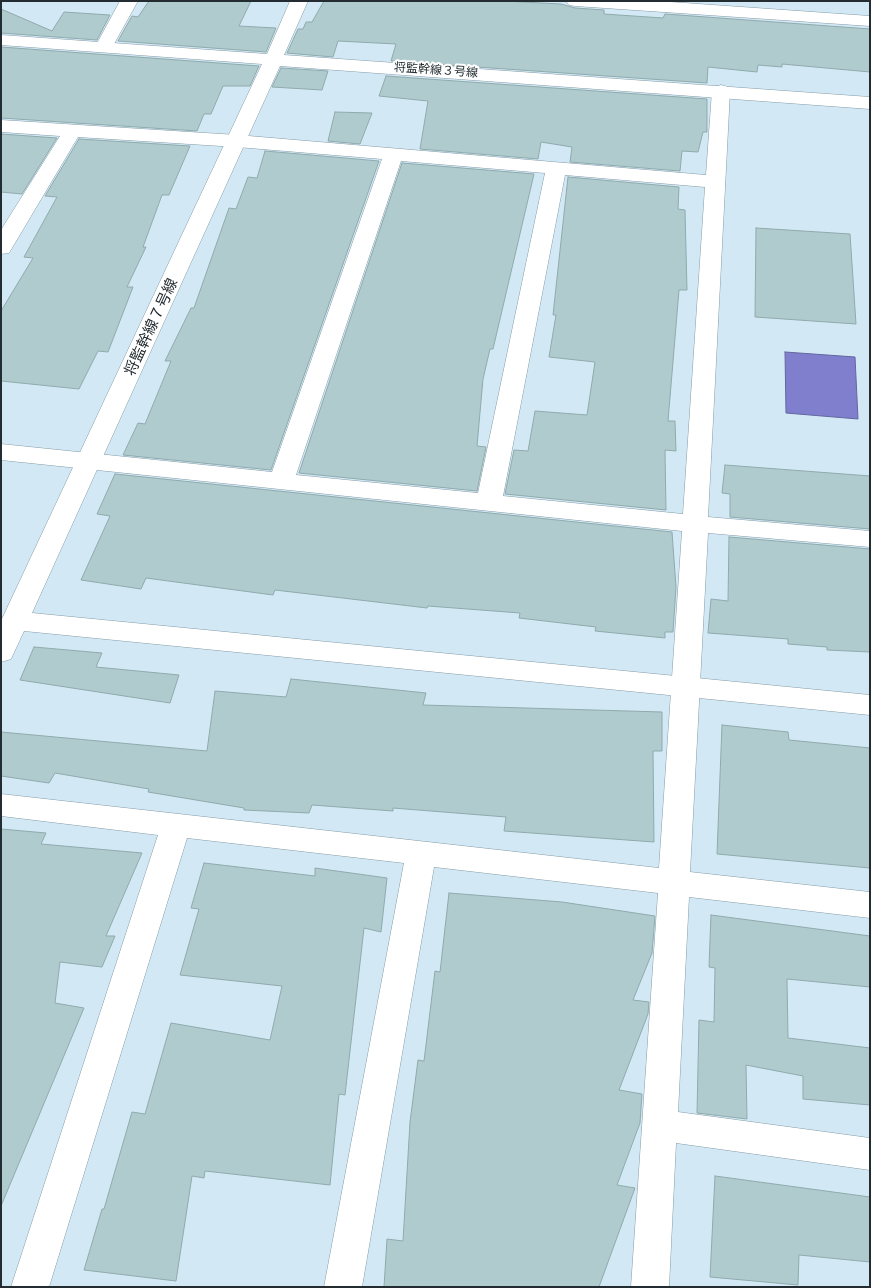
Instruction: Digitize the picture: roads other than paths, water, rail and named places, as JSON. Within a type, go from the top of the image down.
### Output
[{"type":"street","points":[[104,47],[130,1]]},
{"type":"street","name":"将監幹線７号線","points":[[1,652],[237,142],[299,1]]},
{"type":"street","points":[[575,1],[725,6],[870,21]]},
{"type":"street","name":"将監幹線３号線","points":[[1,40],[273,58],[870,103]]},
{"type":"street","points":[[650,1287],[721,91]]},
{"type":"street","points":[[1,126],[237,142],[716,182]]},
{"type":"street","points":[[1,248],[9,219],[72,131]]},
{"type":"street","points":[[282,480],[393,155]]},
{"type":"street","points":[[489,502],[556,169]]},
{"type":"street","points":[[1,452],[695,524],[870,539]]},
{"type":"street","points":[[15,621],[870,705]]},
{"type":"street","points":[[1,805],[870,905]]},
{"type":"street","points":[[30,1287],[176,825]]},
{"type":"street","points":[[342,1287],[421,853]]},
{"type":"street","points":[[660,1125],[870,1154]]}]
